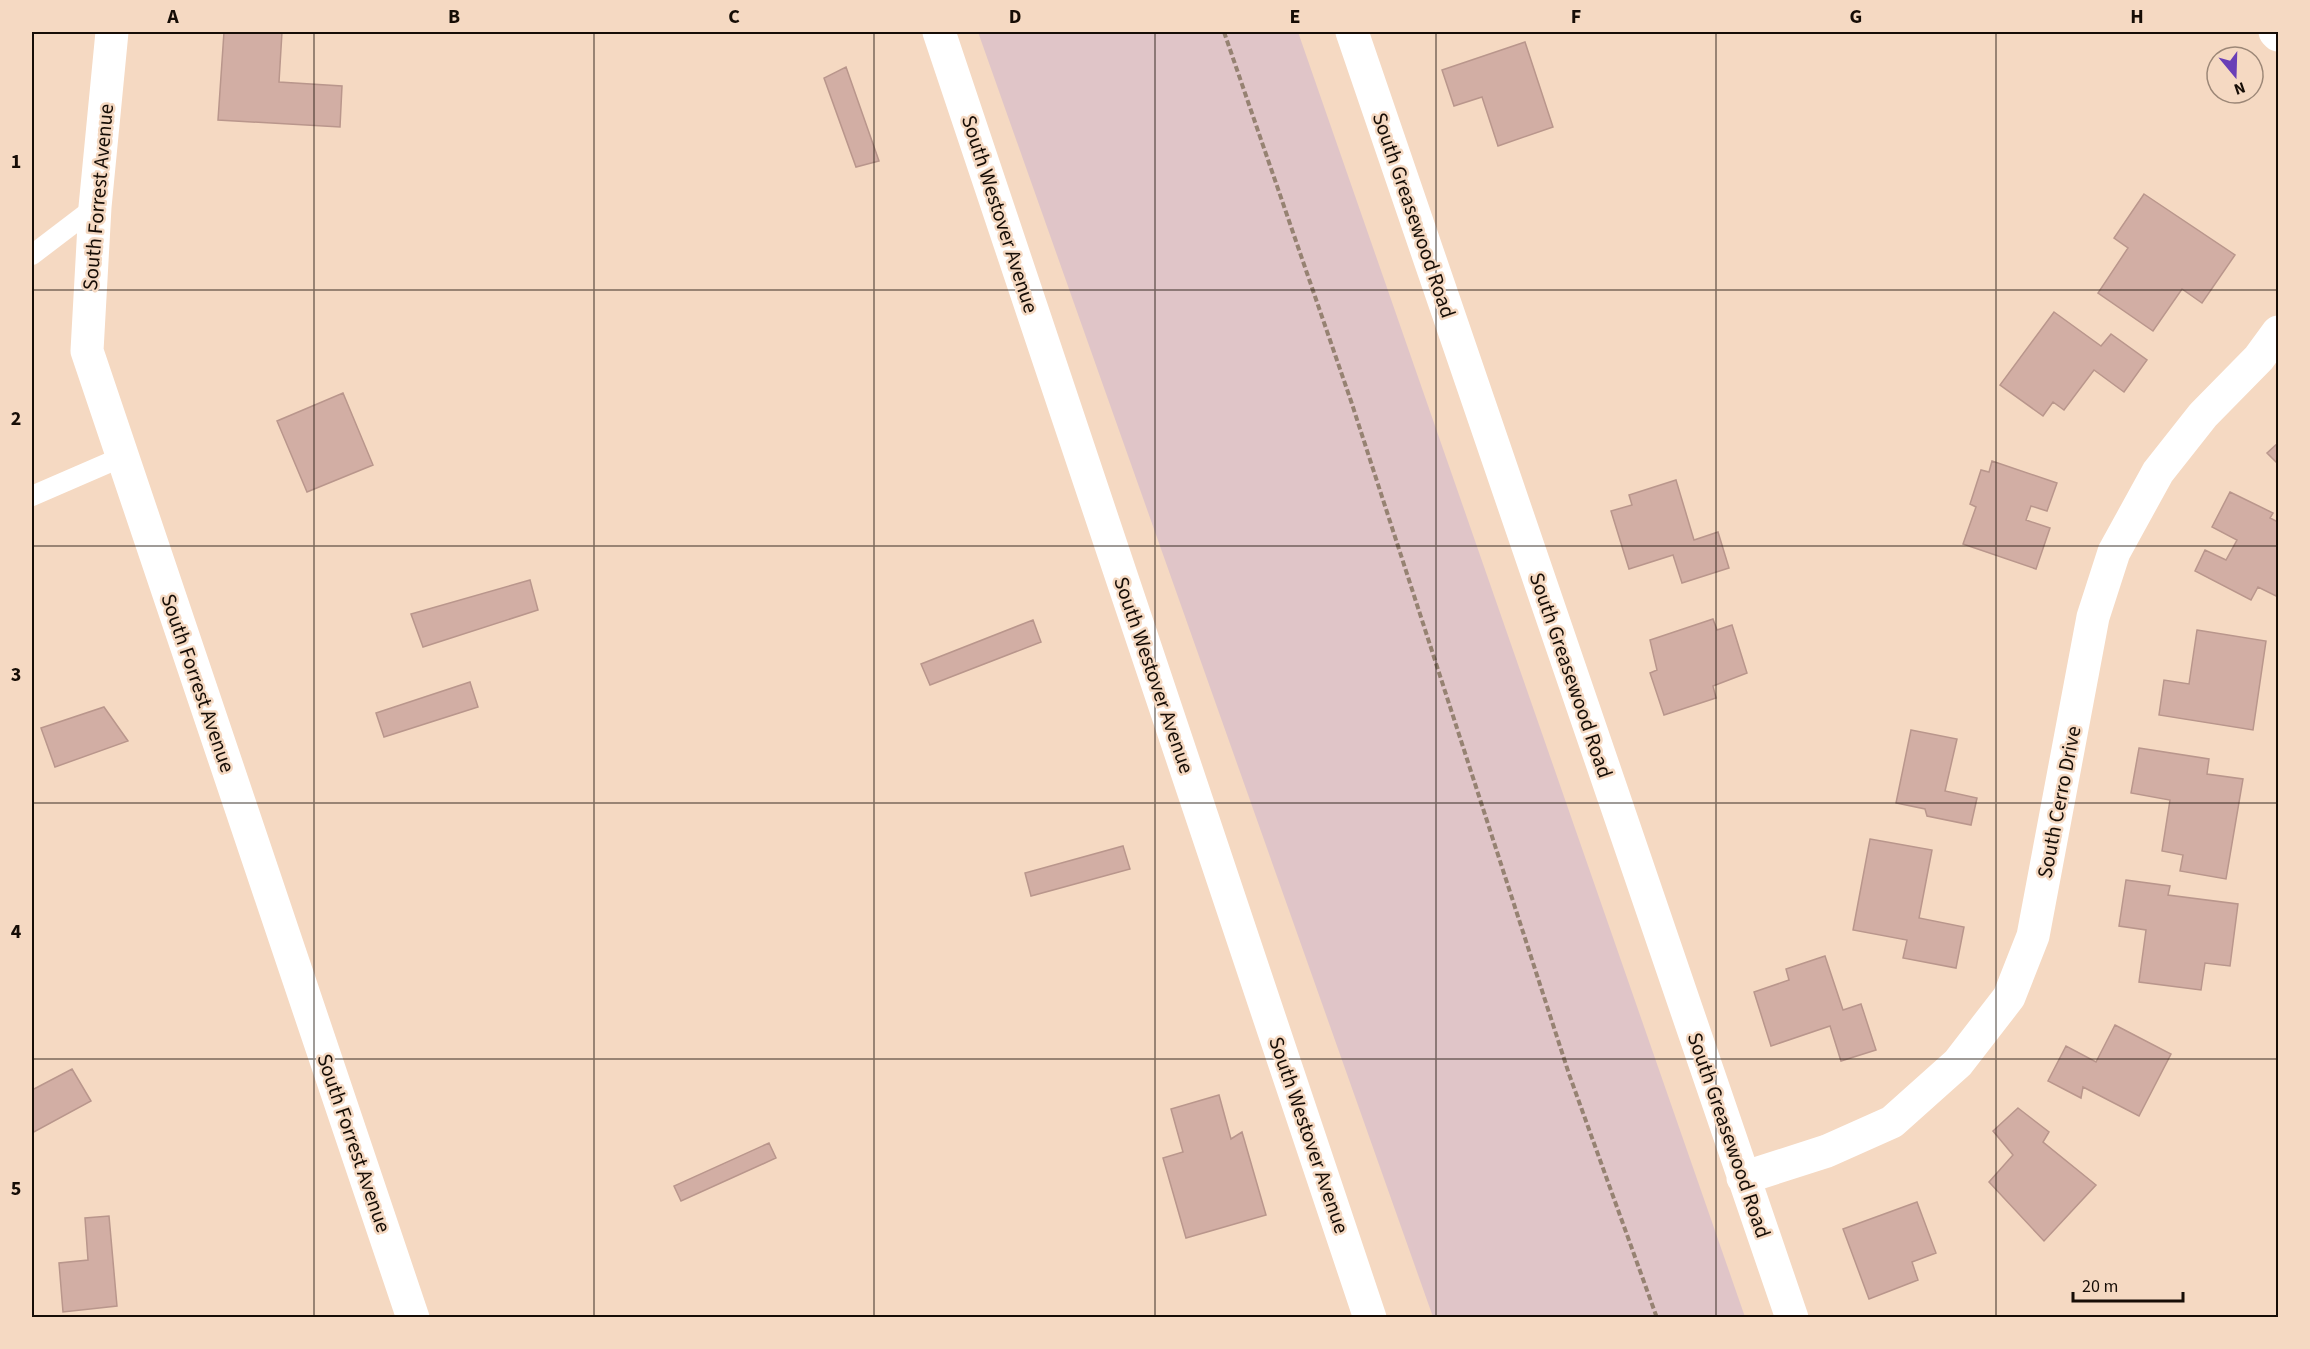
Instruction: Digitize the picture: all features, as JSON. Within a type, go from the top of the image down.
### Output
[{"type":"street","name":"South Forrest Avenue","points":[[112,32],[95,207],[87,351],[413,1317]]},
{"type":"street","name":"South Westover Avenue","points":[[939,32],[1370,1317]]},
{"type":"street","name":"South Greasewood Road","points":[[1352,32],[1792,1317]]},
{"type":"street","points":[[2275,32],[2278,35]]},
{"type":"street","name":"South Cerro Drive","points":[[1743,1178],[1827,1151],[1892,1122],[1958,1063],[2009,997],[2033,936],[2093,617],[2114,552],[2158,472],[2203,414],[2259,358],[2278,332]]},
{"type":"lane","points":[[32,255],[95,207]]},
{"type":"lane","points":[[32,496],[122,457]]},
{"type":"path","points":[[1224,32],[1351,401],[1569,1074],[1658,1317]]},
{"type":"shaded area","points":[[978,32],[1298,32],[1745,1317],[1433,1317]]},
{"type":"building","points":[[224,32],[282,32],[279,82],[342,86],[340,127],[218,120]]},
{"type":"building","points":[[1525,42],[1553,127],[1498,146],[1482,97],[1454,106],[1442,70]]},
{"type":"building","points":[[846,67],[879,161],[856,167],[824,78]]},
{"type":"building","points":[[2144,194],[2235,255],[2202,303],[2182,289],[2153,331],[2098,293],[2128,248],[2114,238]]},
{"type":"building","points":[[2054,312],[2101,346],[2111,334],[2147,360],[2124,392],[2094,370],[2064,410],[2053,402],[2043,416],[2000,385]]},
{"type":"building","points":[[343,393],[373,465],[307,492],[277,421]]},
{"type":"building","points":[[2278,443],[2278,464],[2267,453]]},
{"type":"building","points":[[1992,461],[2057,483],[2047,511],[2031,506],[2026,520],[2050,528],[2036,569],[1963,544],[1976,507],[1970,504],[1981,470],[1989,472]]},
{"type":"building","points":[[1676,480],[1694,540],[1718,532],[1729,568],[1682,583],[1673,555],[1629,569],[1611,511],[1632,505],[1629,495]]},
{"type":"building","points":[[2230,492],[2273,513],[2270,518],[2278,522],[2278,591],[2276,596],[2258,587],[2251,600],[2195,571],[2205,550],[2226,560],[2237,540],[2212,527]]},
{"type":"building","points":[[530,580],[538,610],[423,647],[411,614]]},
{"type":"building","points":[[1713,619],[1717,630],[1732,625],[1747,673],[1713,686],[1716,698],[1664,715],[1650,673],[1657,670],[1650,640]]},
{"type":"building","points":[[1033,620],[1041,642],[930,685],[921,664]]},
{"type":"building","points":[[2197,630],[2266,641],[2253,730],[2159,715],[2164,680],[2189,684]]},
{"type":"building","points":[[470,682],[478,707],[384,737],[376,713]]},
{"type":"building","points":[[104,707],[128,741],[55,767],[41,728]]},
{"type":"building","points":[[1911,730],[1957,739],[1945,791],[1977,798],[1971,825],[1927,816],[1925,809],[1896,803]]},
{"type":"building","points":[[2139,748],[2209,759],[2207,774],[2243,779],[2226,879],[2180,871],[2183,855],[2162,851],[2170,800],[2131,793]]},
{"type":"building","points":[[1870,839],[1932,850],[1919,918],[1964,927],[1956,968],[1903,958],[1907,940],[1853,930]]},
{"type":"building","points":[[1123,846],[1130,869],[1031,896],[1025,873]]},
{"type":"building","points":[[2126,880],[2170,886],[2168,895],[2238,904],[2230,966],[2205,963],[2201,990],[2139,982],[2146,930],[2119,926]]},
{"type":"building","points":[[1825,956],[1843,1010],[1861,1004],[1876,1050],[1841,1061],[1830,1026],[1771,1046],[1754,992],[1789,980],[1786,969]]},
{"type":"building","points":[[2115,1025],[2171,1054],[2139,1116],[2083,1087],[2081,1098],[2048,1081],[2066,1046],[2096,1062]]},
{"type":"building","points":[[72,1069],[91,1101],[32,1133],[32,1090]]},
{"type":"building","points":[[1219,1095],[1231,1139],[1242,1132],[1266,1215],[1186,1238],[1163,1158],[1183,1152],[1171,1109]]},
{"type":"building","points":[[2018,1108],[2049,1132],[2043,1142],[2096,1185],[2044,1241],[1989,1182],[2013,1155],[1993,1131]]},
{"type":"building","points":[[769,1143],[776,1158],[681,1201],[674,1186]]},
{"type":"building","points":[[1917,1202],[1936,1253],[1912,1262],[1918,1280],[1869,1299],[1843,1229]]},
{"type":"building","points":[[109,1216],[117,1306],[63,1312],[59,1263],[88,1260],[85,1218]]}]
